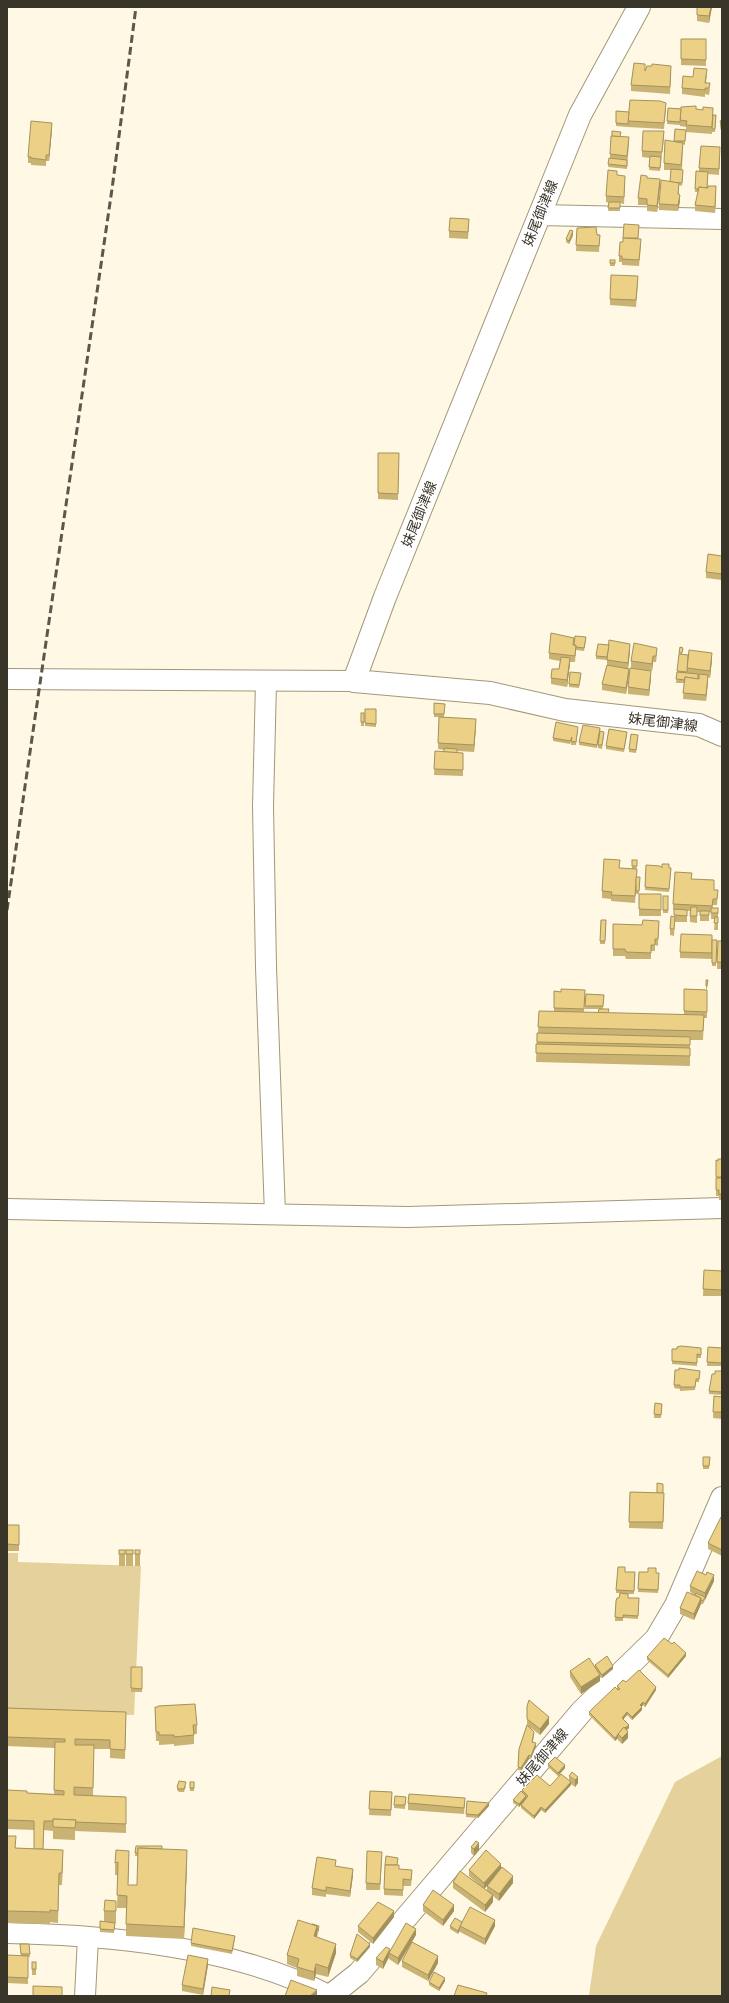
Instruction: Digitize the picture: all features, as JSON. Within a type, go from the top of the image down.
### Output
[{"type":"main road","name":"妹尾御津線","points":[[639,7],[580,115],[385,597],[354,681],[490,693],[565,710],[699,724],[722,735]]},
{"type":"main road","name":"妹尾御津線","points":[[330,1996],[359,1973],[582,1711],[656,1639],[676,1605],[722,1498]]},
{"type":"street","points":[[539,215],[722,219]]},
{"type":"street","points":[[8,679],[63,681],[354,681]]},
{"type":"street","points":[[266,682],[264,806],[266,967],[275,1214]]},
{"type":"street","points":[[7,1209],[408,1218],[722,1208]]},
{"type":"street","points":[[7,1933],[57,1934],[88,1938],[126,1940],[213,1955],[302,1982],[330,1996]]},
{"type":"street","points":[[85,1996],[88,1938]]},
{"type":"shaded area","points":[[7,1553],[18,1553],[18,1562],[141,1566],[134,1715],[7,1712]]},
{"type":"shaded area","points":[[722,1756],[722,1996],[589,1996],[596,1946],[675,1782]]},
{"type":"building","points":[[697,7],[711,7],[709,16],[697,15]]},
{"type":"building","points":[[681,39],[706,39],[706,60],[681,59]]},
{"type":"building","points":[[634,63],[645,64],[645,71],[647,66],[652,66],[652,64],[671,66],[670,87],[631,85]]},
{"type":"building","points":[[694,68],[707,69],[705,83],[710,83],[709,88],[705,88],[705,90],[682,88],[683,76],[693,77]]},
{"type":"building","points":[[630,100],[660,101],[666,103],[664,123],[628,121]]},
{"type":"building","points":[[696,106],[696,109],[703,110],[703,107],[713,108],[712,127],[686,125],[687,121],[680,120],[681,107]]},
{"type":"building","points":[[668,108],[681,109],[680,122],[667,121]]},
{"type":"building","points":[[616,111],[629,112],[628,124],[616,123]]},
{"type":"building","points":[[713,115],[716,115],[715,129],[712,129]]},
{"type":"building","points":[[31,121],[52,123],[49,155],[46,155],[46,160],[28,157]]},
{"type":"building","points":[[675,129],[686,130],[685,141],[674,141]]},
{"type":"building","points":[[612,131],[621,132],[620,137],[612,136]]},
{"type":"building","points":[[643,131],[664,131],[662,152],[642,151]]},
{"type":"building","points":[[611,136],[629,137],[627,156],[610,154]]},
{"type":"building","points":[[665,140],[683,143],[681,165],[664,163]]},
{"type":"building","points":[[701,146],[720,147],[719,169],[699,168]]},
{"type":"building","points":[[650,156],[661,157],[660,168],[649,167]]},
{"type":"building","points":[[609,158],[627,160],[627,166],[608,164]]},
{"type":"building","points":[[671,169],[683,170],[682,183],[670,182]]},
{"type":"building","points":[[608,170],[617,171],[617,175],[625,176],[624,197],[606,196]]},
{"type":"building","points":[[696,171],[708,172],[707,188],[699,187],[698,189],[695,189]]},
{"type":"building","points":[[641,175],[647,176],[647,178],[660,179],[657,206],[647,205],[647,199],[638,198]]},
{"type":"building","points":[[661,180],[679,183],[678,194],[680,195],[678,205],[659,204]]},
{"type":"building","points":[[708,186],[716,186],[715,207],[695,205],[699,187],[708,188]]},
{"type":"building","points":[[609,202],[620,202],[620,208],[608,208]]},
{"type":"building","points":[[450,218],[469,219],[468,232],[449,231]]},
{"type":"building","points":[[624,224],[639,225],[638,238],[623,238]]},
{"type":"building","points":[[596,227],[597,235],[600,235],[599,246],[576,245],[577,228]]},
{"type":"building","points":[[570,230],[573,231],[569,241],[566,239]]},
{"type":"building","points":[[623,238],[641,239],[639,260],[622,259],[622,256],[619,256],[620,242],[623,242]]},
{"type":"building","points":[[610,260],[615,260],[615,263],[610,263]]},
{"type":"building","points":[[611,275],[638,276],[636,300],[610,299]]},
{"type":"building","points":[[378,453],[399,453],[398,494],[378,493]]},
{"type":"building","points":[[708,554],[722,556],[722,574],[706,572]]},
{"type":"building","points":[[551,633],[574,638],[573,645],[576,645],[575,656],[549,653]]},
{"type":"building","points":[[575,636],[586,637],[584,648],[576,647],[576,645],[574,645]]},
{"type":"building","points":[[609,640],[630,644],[628,663],[607,660]]},
{"type":"building","points":[[634,643],[657,648],[656,656],[653,656],[652,664],[631,661]]},
{"type":"building","points":[[598,644],[609,645],[607,657],[596,656]]},
{"type":"building","points":[[680,647],[683,648],[682,653],[679,653]]},
{"type":"building","points":[[689,650],[712,653],[710,671],[687,668]]},
{"type":"building","points":[[679,654],[688,655],[687,672],[677,671]]},
{"type":"building","points":[[561,657],[570,658],[567,680],[551,678],[552,669],[559,669]]},
{"type":"building","points":[[607,665],[629,669],[626,688],[602,684]]},
{"type":"building","points":[[630,668],[651,671],[649,690],[628,687]]},
{"type":"building","points":[[570,672],[581,673],[579,685],[569,684]]},
{"type":"building","points":[[677,672],[698,674],[698,679],[685,677],[685,680],[676,679]]},
{"type":"building","points":[[699,674],[708,675],[706,695],[683,693],[685,677],[699,679]]},
{"type":"building","points":[[434,703],[445,704],[444,714],[434,714]]},
{"type":"building","points":[[365,709],[376,709],[376,724],[365,723]]},
{"type":"building","points":[[361,713],[364,713],[364,722],[361,722]]},
{"type":"building","points":[[439,717],[476,719],[474,745],[438,743]]},
{"type":"building","points":[[556,722],[578,727],[576,742],[571,741],[572,737],[570,741],[553,738]]},
{"type":"building","points":[[583,725],[600,728],[597,745],[579,742]]},
{"type":"building","points":[[609,729],[627,732],[624,749],[606,746]]},
{"type":"building","points":[[600,731],[604,732],[602,745],[598,745]]},
{"type":"building","points":[[631,734],[638,735],[636,750],[629,749]]},
{"type":"building","points":[[444,748],[457,749],[457,753],[444,752]]},
{"type":"building","points":[[435,751],[463,753],[463,770],[434,769]]},
{"type":"building","points":[[604,859],[620,860],[619,868],[637,869],[635,896],[611,895],[612,892],[602,891]]},
{"type":"building","points":[[632,860],[637,860],[637,866],[632,866]]},
{"type":"building","points":[[662,864],[669,864],[669,868],[671,868],[669,889],[645,887],[646,865],[660,866],[662,868]]},
{"type":"building","points":[[675,872],[692,873],[691,879],[714,880],[714,890],[718,890],[717,899],[713,899],[712,906],[673,904]]},
{"type":"building","points":[[636,877],[640,877],[639,891],[636,891]]},
{"type":"building","points":[[639,894],[661,894],[661,910],[639,909]]},
{"type":"building","points":[[663,896],[668,896],[668,910],[663,910]]},
{"type":"building","points":[[691,907],[697,907],[697,916],[690,916]]},
{"type":"building","points":[[711,908],[718,908],[718,913],[711,913]]},
{"type":"building","points":[[674,909],[687,910],[687,916],[674,915]]},
{"type":"building","points":[[700,911],[709,911],[709,915],[700,915]]},
{"type":"building","points":[[671,916],[675,917],[674,929],[670,929]]},
{"type":"building","points":[[715,917],[718,917],[718,923],[714,923]]},
{"type":"building","points":[[601,920],[606,920],[605,941],[600,941]]},
{"type":"building","points":[[643,920],[659,921],[658,939],[655,939],[655,945],[651,945],[651,953],[626,952],[625,949],[613,949],[613,924],[642,925]]},
{"type":"building","points":[[681,934],[712,935],[712,953],[680,952]]},
{"type":"building","points":[[712,940],[717,940],[716,963],[712,963]]},
{"type":"building","points":[[718,941],[722,941],[722,962],[717,962]]},
{"type":"building","points":[[561,989],[585,990],[584,1009],[554,1008],[554,991],[561,992]]},
{"type":"building","points":[[684,989],[707,990],[707,1012],[684,1011]]},
{"type":"building","points":[[586,994],[604,995],[603,1006],[585,1006]]},
{"type":"building","points":[[599,1009],[609,1009],[608,1013],[598,1013]]},
{"type":"building","points":[[539,1011],[704,1015],[703,1031],[538,1027]]},
{"type":"building","points":[[537,1033],[690,1037],[690,1045],[537,1042]]},
{"type":"building","points":[[536,1044],[690,1048],[690,1056],[536,1053]]},
{"type":"building","points":[[718,1159],[722,1159],[722,1177],[716,1177],[716,1160],[718,1161]]},
{"type":"building","points":[[716,1178],[722,1178],[722,1194],[719,1194],[719,1190],[716,1190]]},
{"type":"building","points":[[704,1270],[722,1271],[722,1290],[703,1289]]},
{"type":"building","points":[[677,1347],[701,1348],[701,1355],[697,1354],[697,1363],[672,1361],[672,1349],[677,1349]]},
{"type":"building","points":[[708,1347],[722,1348],[722,1363],[707,1362]]},
{"type":"building","points":[[679,1368],[700,1371],[699,1379],[696,1379],[695,1387],[680,1387],[680,1385],[674,1385],[675,1370],[679,1370]]},
{"type":"building","points":[[715,1371],[722,1371],[722,1392],[709,1391],[712,1374],[715,1374]]},
{"type":"building","points":[[714,1396],[722,1397],[722,1412],[713,1412]]},
{"type":"building","points":[[655,1403],[662,1404],[661,1415],[654,1414]]},
{"type":"building","points":[[703,1457],[710,1457],[709,1466],[703,1466]]},
{"type":"building","points":[[657,1483],[663,1484],[663,1493],[657,1493]]},
{"type":"building","points":[[630,1492],[664,1493],[663,1522],[629,1522]]},
{"type":"building","points":[[721,1517],[722,1518],[722,1550],[708,1543]]},
{"type":"building","points":[[7,1525],[19,1525],[19,1545],[7,1544]]},
{"type":"building","points":[[119,1550],[125,1550],[125,1554],[119,1554]]},
{"type":"building","points":[[126,1550],[133,1550],[133,1554],[126,1554]]},
{"type":"building","points":[[135,1550],[140,1550],[140,1554],[135,1554]]},
{"type":"building","points":[[618,1567],[625,1567],[625,1572],[635,1572],[634,1591],[616,1590]]},
{"type":"building","points":[[648,1568],[656,1568],[656,1573],[659,1573],[658,1590],[638,1589],[639,1572],[648,1572]]},
{"type":"building","points":[[697,1571],[706,1575],[707,1572],[714,1575],[705,1593],[690,1586]]},
{"type":"building","points":[[687,1592],[701,1598],[694,1614],[680,1608]]},
{"type":"building","points":[[620,1593],[628,1594],[628,1598],[639,1598],[638,1616],[623,1615],[623,1618],[615,1617],[616,1601],[617,1598],[619,1598]]},
{"type":"building","points":[[696,1593],[705,1597],[703,1601],[695,1595]]},
{"type":"building","points":[[664,1638],[672,1644],[674,1642],[686,1653],[668,1675],[647,1657]]},
{"type":"building","points":[[607,1656],[613,1666],[602,1675],[595,1665]]},
{"type":"building","points":[[589,1658],[600,1675],[581,1687],[570,1671]]},
{"type":"building","points":[[131,1667],[142,1667],[142,1689],[131,1688]]},
{"type":"building","points":[[639,1670],[656,1687],[645,1704],[643,1702],[640,1705],[642,1707],[632,1717],[627,1712],[622,1718],[629,1725],[625,1728],[624,1727],[615,1738],[589,1712],[615,1687],[618,1690],[620,1689],[617,1686],[623,1680],[626,1682]]},
{"type":"building","points":[[529,1700],[549,1717],[540,1729],[527,1719],[527,1706]]},
{"type":"building","points":[[195,1704],[197,1725],[193,1725],[194,1735],[174,1737],[174,1735],[159,1735],[159,1732],[156,1732],[155,1707]]},
{"type":"building","points":[[7,1708],[126,1712],[125,1750],[110,1749],[110,1740],[75,1739],[75,1745],[94,1745],[93,1788],[74,1787],[74,1795],[126,1797],[126,1824],[75,1822],[76,1820],[53,1819],[53,1821],[44,1821],[43,1849],[34,1849],[34,1821],[7,1820],[7,1790],[27,1791],[27,1793],[64,1795],[64,1791],[54,1790],[55,1742],[65,1742],[65,1739],[7,1737]]},
{"type":"building","points":[[527,1725],[534,1732],[532,1742],[536,1743],[531,1756],[529,1755],[521,1768],[518,1767],[519,1749]]},
{"type":"building","points":[[624,1727],[628,1732],[622,1738],[618,1734]]},
{"type":"building","points":[[555,1757],[565,1765],[558,1773],[548,1764]]},
{"type":"building","points":[[572,1772],[578,1777],[575,1780],[569,1776]]},
{"type":"building","points":[[561,1774],[571,1782],[545,1810],[541,1807],[534,1816],[521,1805],[528,1796],[522,1790],[537,1775],[550,1786]]},
{"type":"building","points":[[179,1781],[186,1782],[184,1789],[179,1789],[177,1787]]},
{"type":"building","points":[[190,1782],[194,1782],[194,1788],[190,1788]]},
{"type":"building","points":[[370,1791],[392,1792],[391,1810],[369,1809]]},
{"type":"building","points":[[521,1791],[526,1796],[519,1804],[513,1800]]},
{"type":"building","points":[[409,1794],[465,1798],[464,1808],[408,1803]]},
{"type":"building","points":[[395,1796],[406,1797],[405,1805],[394,1805]]},
{"type":"building","points":[[467,1801],[489,1803],[478,1815],[466,1814]]},
{"type":"building","points":[[53,1819],[76,1820],[75,1828],[53,1827]]},
{"type":"building","points":[[7,1836],[16,1836],[15,1848],[63,1850],[62,1873],[59,1873],[58,1911],[7,1911]]},
{"type":"building","points":[[476,1841],[479,1843],[474,1849],[471,1847]]},
{"type":"building","points":[[136,1846],[162,1846],[162,1849],[138,1848],[138,1853],[135,1853]]},
{"type":"building","points":[[138,1848],[187,1850],[184,1927],[126,1924],[127,1896],[117,1895],[118,1862],[115,1863],[116,1850],[129,1851],[128,1885],[137,1885]]},
{"type":"building","points":[[486,1850],[501,1864],[484,1883],[469,1870]]},
{"type":"building","points":[[367,1851],[382,1852],[380,1884],[366,1883]]},
{"type":"building","points":[[386,1856],[398,1858],[397,1865],[385,1865]]},
{"type":"building","points":[[317,1857],[336,1860],[335,1866],[353,1869],[350,1891],[326,1887],[326,1891],[312,1888]]},
{"type":"building","points":[[385,1865],[399,1865],[399,1869],[412,1870],[411,1880],[403,1879],[403,1890],[384,1889]]},
{"type":"building","points":[[502,1867],[513,1876],[499,1894],[487,1886]]},
{"type":"building","points":[[460,1871],[493,1895],[485,1905],[453,1882]]},
{"type":"building","points":[[433,1890],[454,1905],[443,1920],[423,1905]]},
{"type":"building","points":[[105,1900],[116,1901],[116,1911],[104,1911]]},
{"type":"building","points":[[378,1902],[394,1911],[373,1938],[358,1926]]},
{"type":"building","points":[[470,1907],[495,1920],[485,1939],[460,1926]]},
{"type":"building","points":[[455,1918],[462,1922],[458,1931],[450,1926]]},
{"type":"building","points":[[298,1920],[317,1926],[314,1936],[336,1944],[328,1968],[316,1964],[314,1972],[297,1967],[299,1959],[287,1955]]},
{"type":"building","points":[[100,1921],[115,1923],[114,1930],[100,1929]]},
{"type":"building","points":[[406,1923],[416,1929],[398,1958],[389,1953]]},
{"type":"building","points":[[193,1928],[235,1936],[232,1951],[191,1943]]},
{"type":"building","points":[[357,1934],[370,1944],[357,1959],[350,1955]]},
{"type":"building","points":[[412,1942],[438,1956],[428,1975],[402,1961]]},
{"type":"building","points":[[20,1944],[29,1944],[30,1954],[21,1954]]},
{"type":"building","points":[[386,1947],[390,1949],[383,1962],[376,1958]]},
{"type":"building","points":[[7,1955],[28,1956],[28,1978],[7,1977]]},
{"type":"building","points":[[188,1955],[208,1959],[203,1989],[182,1985]]},
{"type":"building","points":[[32,1962],[36,1962],[36,1969],[32,1969]]},
{"type":"building","points":[[434,1972],[445,1978],[439,1988],[429,1982]]},
{"type":"building","points":[[291,1980],[317,1990],[310,1996],[285,1996]]},
{"type":"building","points":[[458,1985],[487,1993],[486,1996],[454,1996]]},
{"type":"building","points":[[33,1986],[62,1987],[62,1996],[33,1996]]},
{"type":"building","points":[[212,1987],[230,1990],[229,1996],[211,1996]]},
{"type":"railway","points":[[7,910],[112,189],[136,7]]}]
